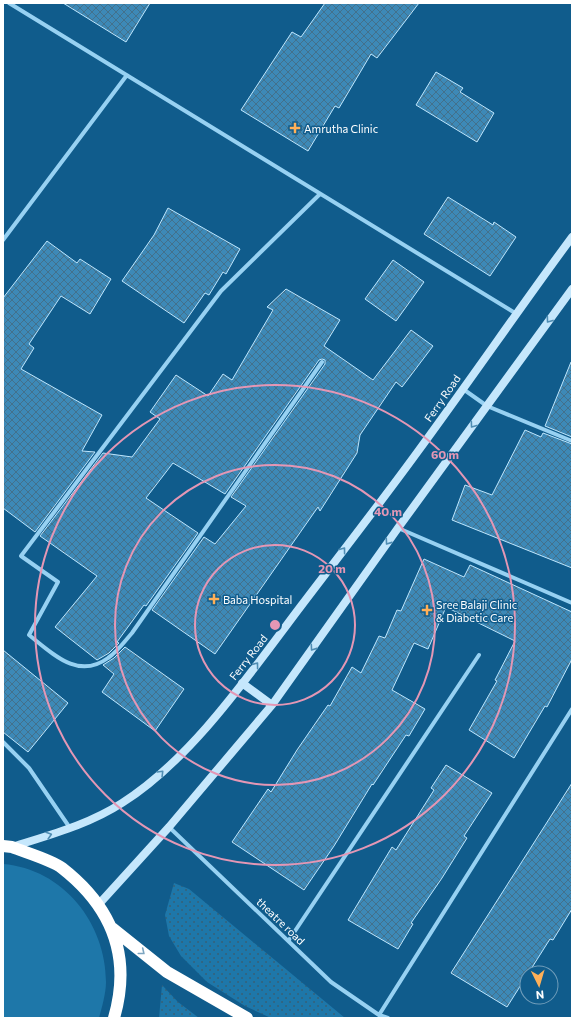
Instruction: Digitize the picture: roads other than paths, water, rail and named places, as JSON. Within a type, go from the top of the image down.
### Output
[{"type":"highway","points":[[7,846],[61,867],[99,904],[112,928],[120,962],[120,997],[114,1018]]},
{"type":"highway","points":[[112,928],[167,972],[247,1018]]},
{"type":"street","points":[[9,3],[515,313]]},
{"type":"street","points":[[3,240],[127,75]]},
{"type":"street","points":[[320,194],[221,291],[21,556],[58,582],[29,635],[58,658],[80,668],[93,666],[109,658],[132,633],[322,362]]},
{"type":"street","name":"Ferry Road","points":[[7,846],[70,829],[122,804],[156,778],[193,742],[242,683],[416,454],[515,313],[572,237]]},
{"type":"street","points":[[99,904],[169,827],[272,705],[398,528],[572,289]]},
{"type":"street","points":[[462,389],[487,406],[572,442]]},
{"type":"street","points":[[398,528],[572,603]]},
{"type":"street","points":[[288,940],[479,655]]},
{"type":"street","points":[[242,683],[272,705]]},
{"type":"street","points":[[379,1015],[572,709]]},
{"type":"street","points":[[3,742],[29,768],[70,829]]},
{"type":"street","name":"theatre road","points":[[169,827],[331,982],[379,1015],[388,1018]]},
{"type":"place","name":"Amrutha Clinic","points":[[295,128]]},
{"type":"place","name":"Baba Hospital","points":[[214,599]]},
{"type":"place","name":"Sree Balaji Clinic & Diabetic Care","points":[[427,610]]}]
